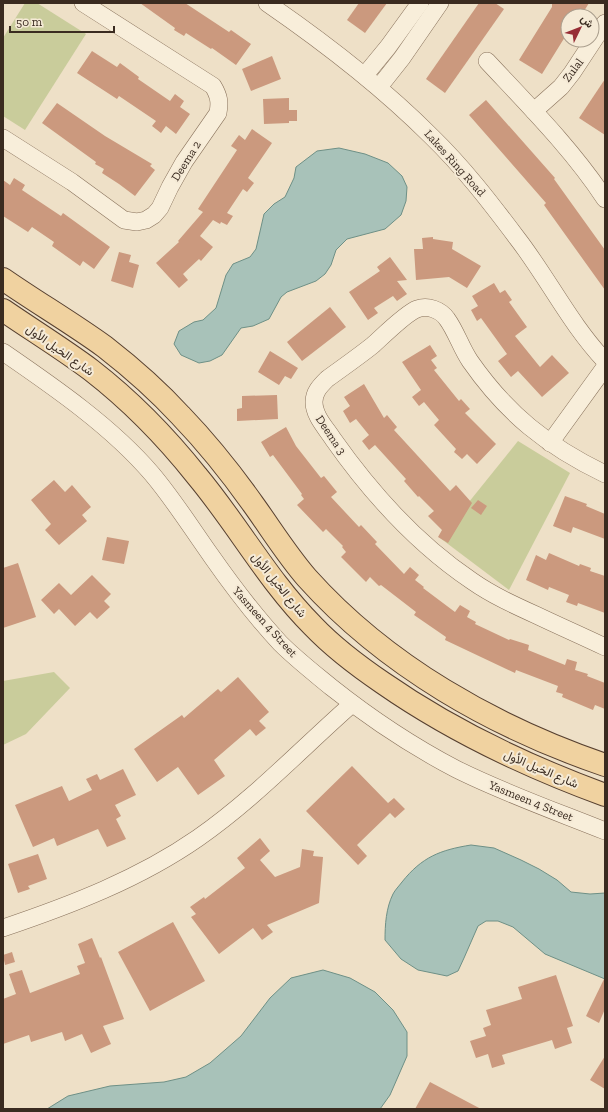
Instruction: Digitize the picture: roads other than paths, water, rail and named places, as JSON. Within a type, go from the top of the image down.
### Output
[{"type":"main road","points":[[3,279],[104,346],[143,378],[182,416],[220,460],[306,577],[360,630],[421,675],[485,714],[554,746],[605,765]]},
{"type":"main road","name":"شارع الخيل الأول","points":[[3,310],[90,369],[122,396],[162,435],[199,477],[286,598],[313,627],[342,653],[405,699],[473,738],[543,771],[605,795]]},
{"type":"street","name":"Deema 2","points":[[3,138],[72,182],[124,220],[137,222],[146,220],[160,208],[184,162],[218,113],[220,104],[218,94],[213,86],[83,3]]},
{"type":"street","name":"Lakes Ring Road","points":[[266,3],[313,36],[379,87],[432,137],[486,197],[519,239],[579,329],[605,361]]},
{"type":"street","points":[[364,75],[388,47],[420,3]]},
{"type":"street","points":[[379,87],[402,58],[440,3]]},
{"type":"street","name":"Zulal","points":[[534,111],[561,87],[605,23]]},
{"type":"street","points":[[487,61],[534,111],[579,164],[605,199]]},
{"type":"street","name":"Deema 3","points":[[605,474],[550,443],[520,420],[493,392],[469,360],[447,318],[439,311],[428,308],[418,309],[408,314],[372,346],[324,382],[315,393],[315,410],[345,456],[382,501],[423,543],[473,582],[501,599],[605,647]]},
{"type":"street","name":"Yasmeen 4 Street","points":[[3,352],[78,406],[116,438],[151,473],[182,512],[211,556],[245,602],[281,644],[352,704],[402,738],[456,769],[513,795],[605,830]]},
{"type":"street","points":[[550,443],[605,367]]},
{"type":"street","points":[[3,928],[56,910],[109,888],[163,860],[198,838],[262,787],[352,704]]},
{"type":"water","points":[[339,148],[365,154],[388,163],[402,176],[407,187],[406,201],[401,215],[385,229],[347,239],[336,250],[331,265],[325,274],[316,281],[287,292],[281,297],[269,319],[253,326],[241,328],[222,355],[210,361],[199,363],[181,355],[174,344],[179,331],[194,322],[203,320],[216,308],[226,275],[233,264],[250,257],[256,249],[264,214],[274,204],[285,197],[294,178],[296,167],[317,151]]},
{"type":"water","points":[[471,845],[494,848],[521,860],[557,880],[571,892],[590,894],[605,893],[605,979],[545,954],[513,927],[498,921],[486,921],[478,926],[458,971],[447,976],[418,970],[401,959],[385,940],[387,911],[394,892],[409,873],[432,856],[450,849]]},
{"type":"water","points":[[323,970],[350,978],[375,992],[393,1010],[407,1032],[407,1056],[390,1095],[380,1109],[47,1109],[68,1096],[110,1086],[164,1082],[186,1077],[210,1063],[241,1036],[270,998],[291,978]]}]
